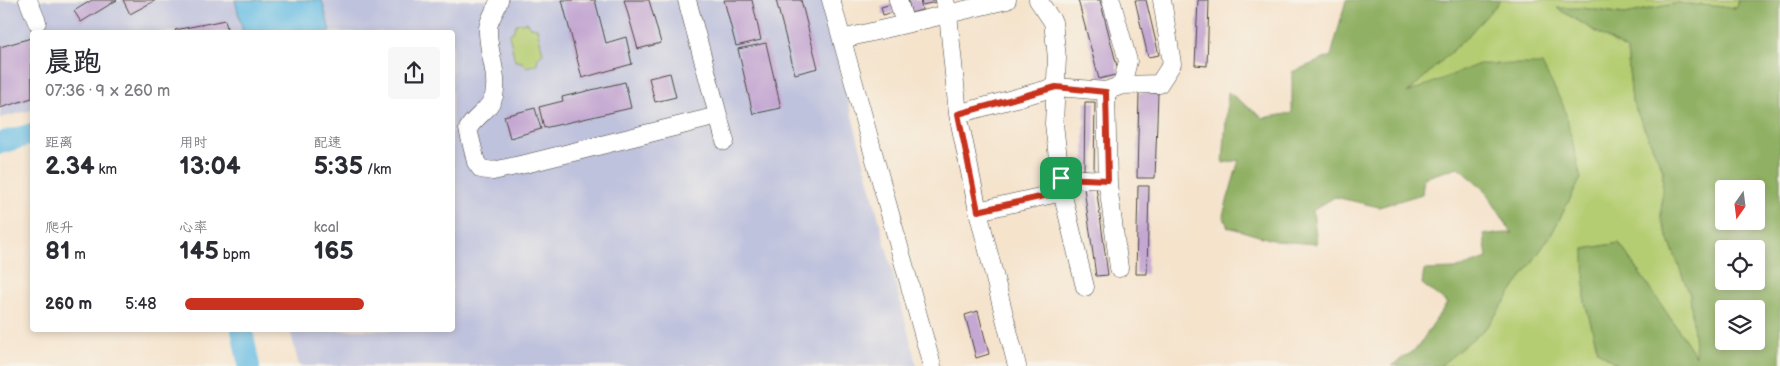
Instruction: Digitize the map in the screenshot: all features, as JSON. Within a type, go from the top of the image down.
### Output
[{"type":"street","points":[[28,0],[37,22]]},
{"type":"street","points":[[500,0],[488,28],[495,80],[494,97],[484,111],[472,121],[468,129],[476,162],[482,169],[493,171],[530,163],[718,116]]},
{"type":"street","points":[[687,0],[725,141]]},
{"type":"street","points":[[831,0],[932,366]]},
{"type":"street","points":[[898,0],[905,24]]},
{"type":"street","points":[[842,40],[905,24],[946,7],[1006,0]]},
{"type":"street","points":[[1038,0],[1053,22],[1057,58],[1054,124],[1062,185],[1085,287]]},
{"type":"street","points":[[1111,0],[1128,61],[1114,88],[1108,180],[1119,268]]},
{"type":"street","points":[[958,114],[1056,87],[1114,88],[1159,84],[1172,64],[1162,0]]},
{"type":"street","points":[[946,7],[958,114],[978,211],[1017,366]]},
{"type":"street","points":[[978,211],[1062,185],[1108,180]]},
{"type":"shaded area","points":[[0,0],[822,0],[917,366],[299,366],[290,332],[455,332],[455,30],[30,30],[30,110],[0,118]]},
{"type":"green space","points":[[1346,0],[1501,0],[1463,41],[1407,93],[1479,64],[1542,64],[1564,107],[1581,178],[1551,235],[1488,326],[1440,366],[1391,366],[1417,348],[1447,303],[1422,284],[1424,270],[1455,269],[1487,258],[1484,234],[1512,233],[1484,189],[1458,167],[1424,178],[1422,194],[1379,207],[1335,197],[1313,210],[1317,244],[1276,241],[1228,227],[1223,215],[1239,160],[1223,163],[1228,92],[1263,118],[1292,113],[1292,72],[1331,56]]},
{"type":"green space","points":[[1501,0],[1738,0],[1736,8],[1678,3],[1625,14],[1582,8],[1558,9],[1627,50],[1632,101],[1663,170],[1661,219],[1690,295],[1697,357],[1619,243],[1584,249],[1585,302],[1598,351],[1620,366],[1590,366],[1583,361],[1562,366],[1440,366],[1488,326],[1551,235],[1581,178],[1406,94],[1463,41]]},
{"type":"green space","points":[[1738,0],[1780,0],[1780,366],[1620,366],[1598,351],[1585,302],[1584,249],[1619,243],[1696,356],[1690,295],[1661,219],[1663,170],[1632,101],[1627,50],[1557,8],[1582,8],[1625,14],[1678,3],[1736,8]]},
{"type":"green space","points":[[526,22],[530,27],[537,28],[543,53],[538,57],[537,64],[526,67],[522,62],[515,61],[509,34],[513,32],[516,24]]},
{"type":"water","points":[[235,0],[322,0],[330,30],[242,30]]},
{"type":"building","points":[[92,0],[117,0],[81,22],[74,11]]},
{"type":"building","points":[[123,0],[156,0],[130,14]]},
{"type":"building","points":[[562,0],[595,0],[606,43],[626,37],[632,64],[582,78]]},
{"type":"building","points":[[624,0],[649,0],[661,43],[638,49]]},
{"type":"building","points":[[724,0],[752,0],[761,40],[736,46]]},
{"type":"building","points":[[776,0],[801,0],[818,68],[795,74]]},
{"type":"building","points":[[908,0],[920,0],[922,10],[911,13]]},
{"type":"building","points":[[921,0],[941,0],[941,1],[922,5]]},
{"type":"building","points":[[1078,0],[1100,0],[1119,74],[1099,79]]},
{"type":"building","points":[[1135,0],[1146,0],[1159,55],[1148,57]]},
{"type":"building","points":[[1198,0],[1209,0],[1207,66],[1195,65]]},
{"type":"building","points":[[895,3],[897,11],[883,15],[881,7]]},
{"type":"building","points":[[225,20],[228,30],[175,30]]},
{"type":"building","points":[[30,38],[30,99],[0,108],[0,47]]},
{"type":"building","points":[[766,43],[781,108],[753,114],[738,49]]},
{"type":"building","points":[[670,73],[676,97],[655,102],[649,78]]},
{"type":"building","points":[[625,82],[631,108],[544,128],[539,107],[563,101],[562,97]]},
{"type":"building","points":[[1139,93],[1158,93],[1155,178],[1137,178]]},
{"type":"building","points":[[1085,102],[1095,102],[1094,171],[1084,170]]},
{"type":"building","points":[[535,108],[541,129],[510,138],[504,116]]},
{"type":"building","points":[[1096,186],[1108,275],[1096,276],[1084,188]]},
{"type":"building","points":[[1138,186],[1149,186],[1147,274],[1136,274]]},
{"type":"building","points":[[978,311],[989,354],[976,358],[965,315]]},
{"type":"waterway","points":[[0,143],[30,135]]},
{"type":"waterway","points":[[242,332],[249,366]]},
{"type":"route","points":[[1056,87],[1106,92],[1108,180],[1061,178],[1062,192],[978,211],[958,114],[1056,87]]}]
